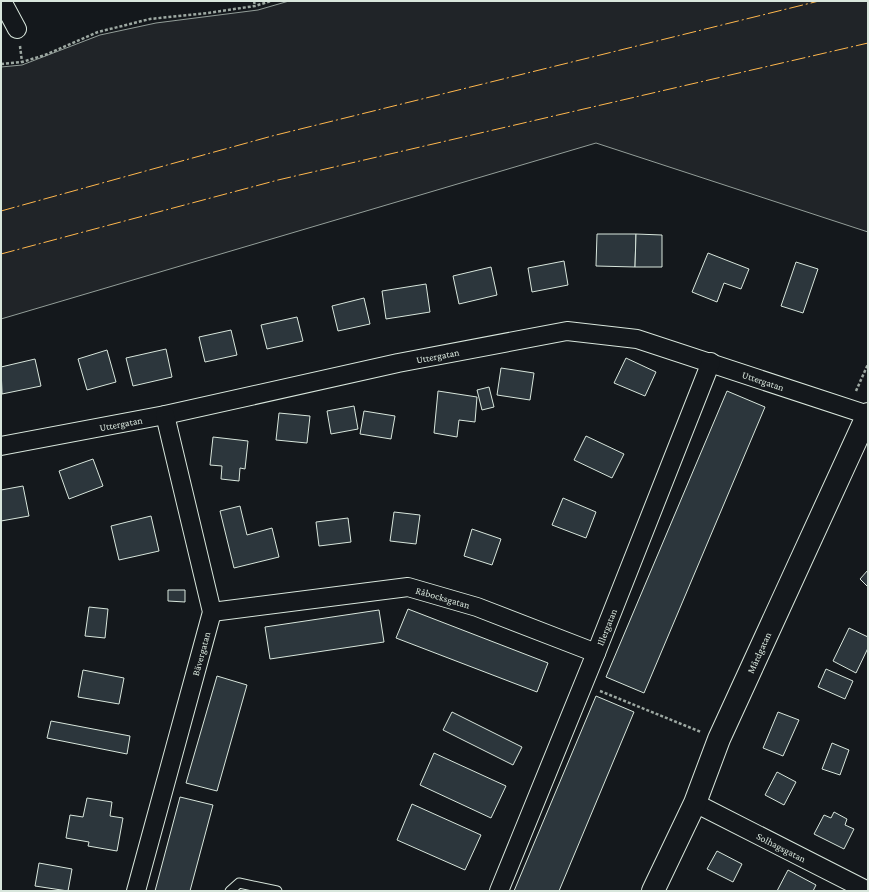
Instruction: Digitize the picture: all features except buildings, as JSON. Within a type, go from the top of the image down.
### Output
[{"type":"street","points":[[2,1],[17,29]]},
{"type":"street","name":"Uttergatan","points":[[1,446],[165,415],[398,363],[567,331],[637,339],[861,412]]},
{"type":"street","name":"Illergatan","points":[[499,891],[596,653],[710,362]]},
{"type":"street","name":"Mårdgatan","points":[[653,891],[695,803],[720,739],[861,412]]},
{"type":"street","name":"Bävergatan","points":[[136,891],[212,612],[165,415]]},
{"type":"street","name":"Råbocksgatan","points":[[212,612],[408,587],[477,607],[596,653]]},
{"type":"street","name":"Solhagsgatan","points":[[695,803],[868,891]]},
{"type":"lane","points":[[230,891],[239,883],[277,891]]},
{"type":"path","points":[[254,1],[255,6]]},
{"type":"path","points":[[1,64],[22,62],[46,55],[98,32],[150,19],[255,6],[271,1]]},
{"type":"path","points":[[861,412],[868,364]]},
{"type":"path","points":[[582,685],[720,739]]},
{"type":"shaded area","points":[[289,1],[868,1],[868,232],[596,143],[1,319],[1,67],[22,65],[100,35],[156,23],[258,10]]},
{"type":"power","points":[[1,211],[272,136],[819,1]]},
{"type":"power","points":[[1,254],[278,180],[868,43]]}]
